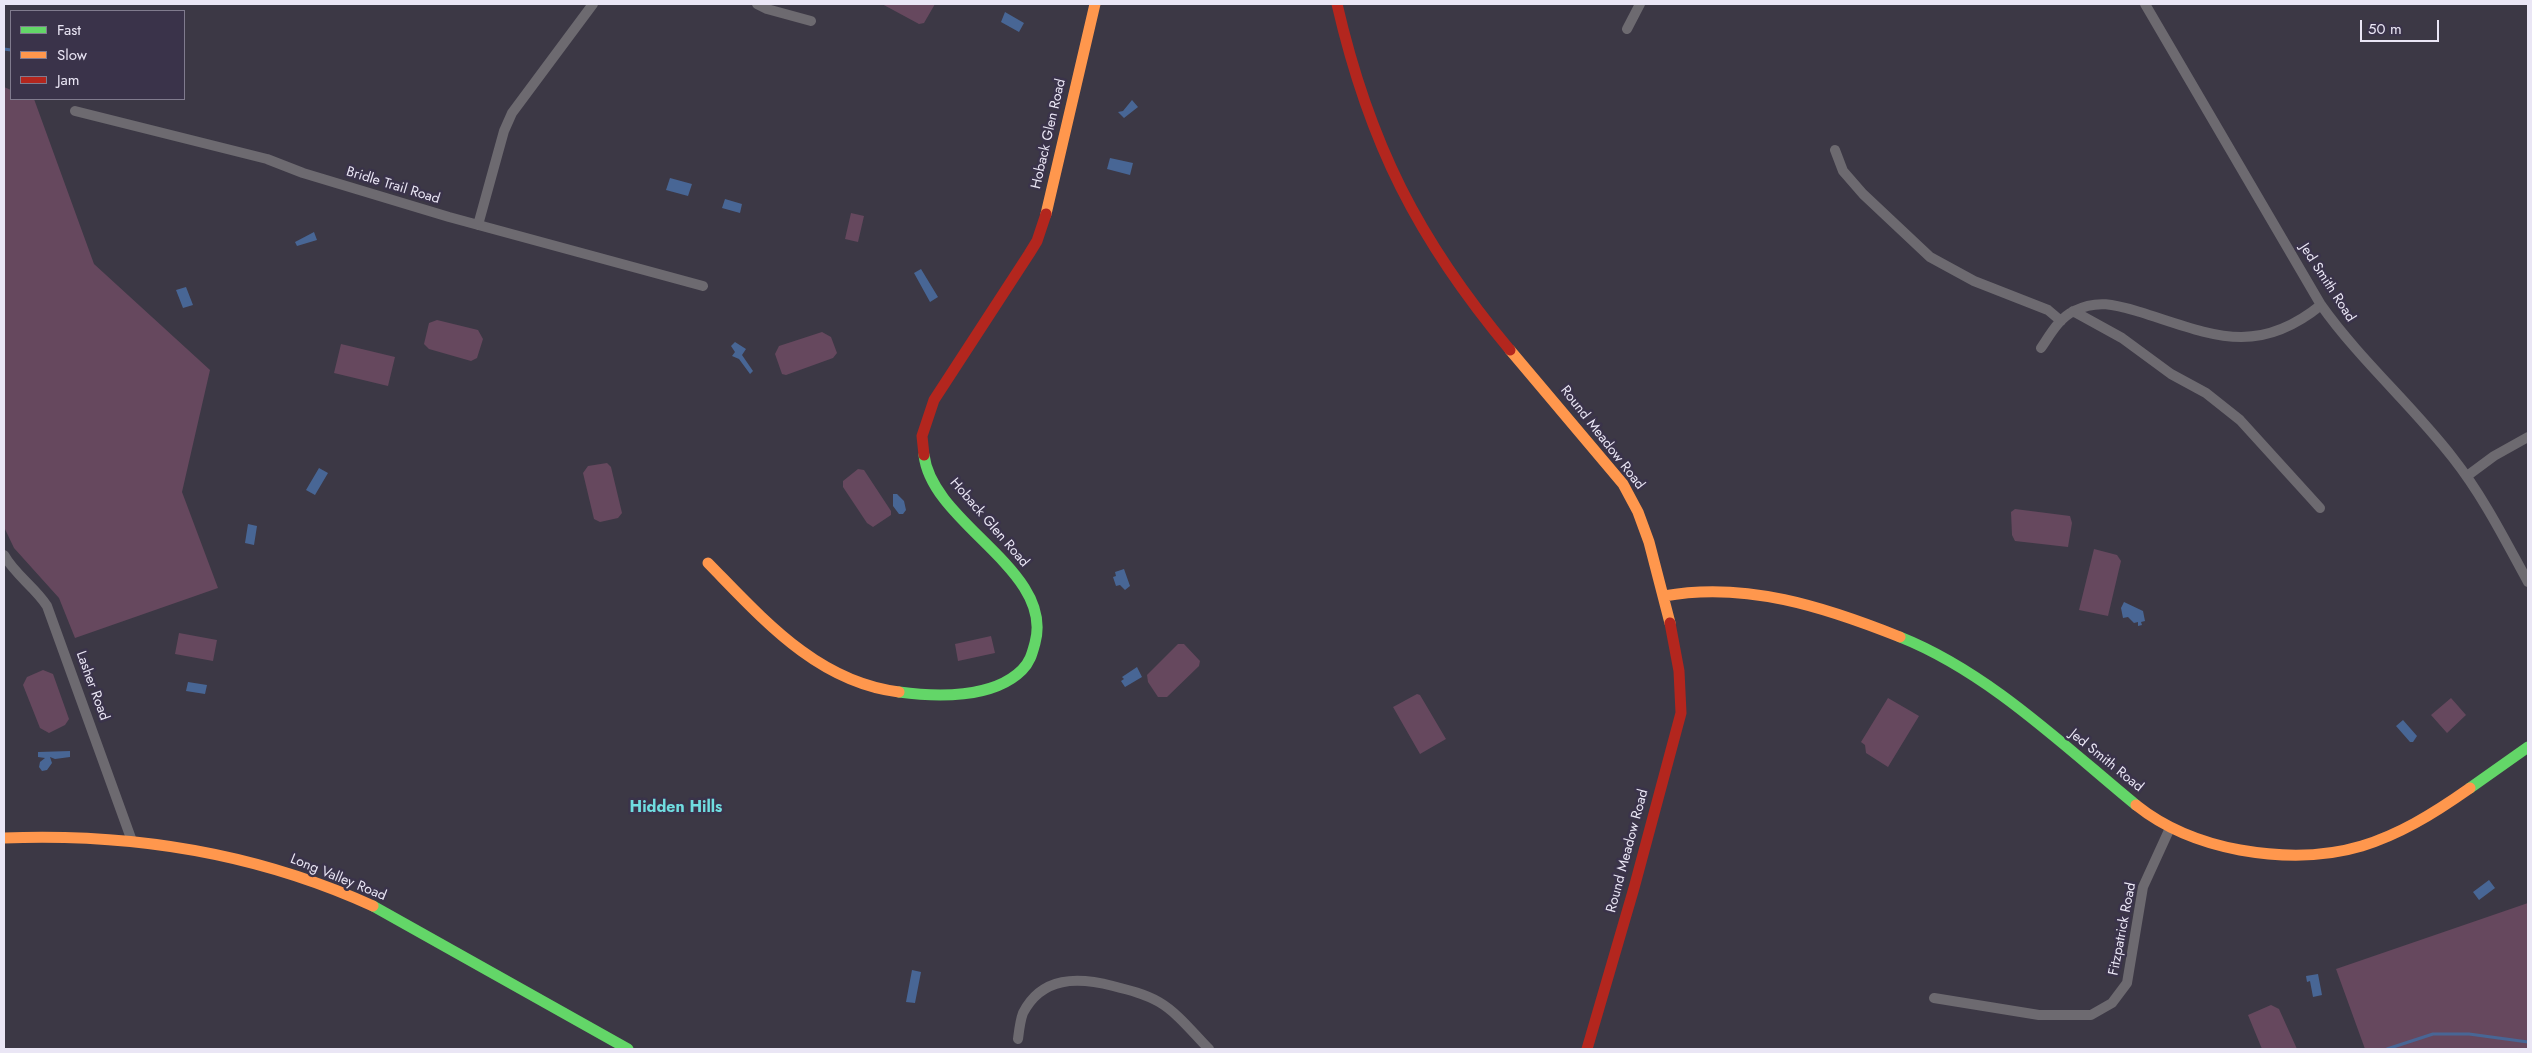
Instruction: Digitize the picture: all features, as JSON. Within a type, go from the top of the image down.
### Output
[{"type":"street","points":[[478,225],[504,131],[512,114],[593,4]]},
{"type":"street","points":[[757,4],[767,9],[811,21]]},
{"type":"street","name":"Hoback Glen Road","points":[[708,564],[792,646],[833,674],[860,686],[890,694],[952,694],[989,690],[1006,683],[1022,670],[1032,657],[1038,635],[1036,610],[1025,588],[945,499],[929,472],[924,458],[921,437],[931,408],[945,381],[1038,241],[1044,223],[1095,4]]},
{"type":"street","name":"Round Meadow Road","points":[[1338,4],[1344,34],[1362,96],[1407,201],[1441,260],[1479,312],[1623,484],[1636,506],[1647,533],[1664,596],[1680,669],[1682,688],[1680,713],[1634,888],[1588,1049]]},
{"type":"street","points":[[1627,30],[1640,4]]},
{"type":"street","name":"Jed Smith Road","points":[[2145,4],[2320,305],[2341,332],[2416,414],[2467,476],[2528,582]]},
{"type":"street","name":"Bridle Trail Road","points":[[75,111],[267,159],[304,173],[478,225],[703,286]]},
{"type":"street","points":[[1835,150],[1842,171],[1885,217],[1930,257],[1974,281],[2048,310],[2061,321]]},
{"type":"street","points":[[2041,348],[2061,321],[2072,311],[2091,304],[2111,303],[2210,334],[2236,339],[2270,334],[2300,320],[2320,305]]},
{"type":"street","points":[[2072,311],[2122,338],[2171,374],[2206,393],[2240,420],[2320,508]]},
{"type":"street","points":[[2467,476],[2494,456],[2528,437]]},
{"type":"street","name":"Lasher Road","points":[[4,554],[9,564],[41,596],[47,606],[132,841]]},
{"type":"street","name":"Jed Smith Road","points":[[1664,596],[1697,590],[1726,589],[1756,592],[1835,613],[1905,638],[1937,653],[1982,681],[2152,818],[2170,828],[2203,841],[2251,854],[2313,858],[2343,853],[2376,842],[2440,811],[2528,747]]},
{"type":"street","name":"Fitzpatrick Road","points":[[1934,998],[2039,1016],[2091,1015],[2112,1003],[2127,983],[2143,887],[2170,828]]},
{"type":"street","name":"Long Valley Road","points":[[4,838],[74,836],[132,841],[213,852],[279,871],[369,905],[490,969],[611,1045],[628,1049]]},
{"type":"street","points":[[1018,1039],[1023,1015],[1033,1000],[1047,988],[1065,981],[1086,980],[1137,992],[1160,1003],[1209,1049]]},
{"type":"shaded area","points":[[882,4],[935,4],[924,23],[919,24]]},
{"type":"shaded area","points":[[4,87],[10,90],[10,100],[34,100],[94,264],[210,370],[182,492],[218,588],[75,638],[59,598],[14,548],[4,527]]},
{"type":"shaded area","points":[[851,213],[864,216],[858,242],[845,239]]},
{"type":"shaded area","points":[[437,320],[478,330],[483,339],[477,358],[471,361],[429,349],[424,344],[429,323]]},
{"type":"shaded area","points":[[822,332],[831,337],[837,353],[833,358],[786,375],[782,374],[775,354],[779,346]]},
{"type":"shaded area","points":[[341,344],[395,357],[388,386],[334,373]]},
{"type":"shaded area","points":[[607,463],[611,467],[622,513],[618,518],[600,522],[594,519],[583,473],[588,466]]},
{"type":"shaded area","points":[[858,469],[864,470],[891,511],[891,515],[873,527],[867,523],[843,487],[843,481]]},
{"type":"shaded area","points":[[2015,509],[2070,516],[2072,523],[2068,547],[2015,541],[2012,535],[2011,512]]},
{"type":"shaded area","points":[[2094,549],[2117,555],[2121,561],[2108,616],[2079,610]]},
{"type":"shaded area","points":[[179,633],[217,640],[213,661],[175,654]]},
{"type":"shaded area","points":[[991,636],[995,653],[958,661],[955,644]]},
{"type":"shaded area","points":[[1178,644],[1184,644],[1200,661],[1199,666],[1167,697],[1158,697],[1148,682],[1147,675]]},
{"type":"shaded area","points":[[43,670],[53,674],[69,719],[65,725],[49,733],[40,728],[23,685],[27,677]]},
{"type":"shaded area","points":[[1417,694],[1420,695],[1446,739],[1420,754],[1393,707]]},
{"type":"shaded area","points":[[1888,698],[1919,716],[1888,767],[1866,753],[1865,745],[1861,742]]},
{"type":"shaded area","points":[[2451,698],[2466,715],[2447,733],[2431,715]]},
{"type":"shaded area","points":[[2528,903],[2528,1049],[2365,1049],[2336,969]]},
{"type":"shaded area","points":[[2271,1005],[2279,1009],[2297,1049],[2262,1049],[2248,1015]]},
{"type":"water","points":[[1005,12],[1024,23],[1019,32],[1001,22]]},
{"type":"water","points":[[1132,100],[1138,107],[1124,118],[1118,112],[1123,111]]},
{"type":"water","points":[[1110,158],[1133,163],[1130,175],[1107,169]]},
{"type":"water","points":[[670,178],[692,184],[688,196],[666,190]]},
{"type":"water","points":[[725,199],[742,204],[740,213],[722,208]]},
{"type":"water","points":[[314,232],[317,240],[297,246],[295,242]]},
{"type":"water","points":[[921,269],[938,297],[930,302],[914,273]]},
{"type":"water","points":[[186,287],[193,305],[183,308],[176,290]]},
{"type":"water","points":[[735,342],[746,349],[742,355],[753,371],[750,374],[739,359],[732,356],[735,352],[731,346]]},
{"type":"water","points":[[319,468],[328,473],[315,495],[306,490]]},
{"type":"water","points":[[893,494],[897,494],[904,501],[906,510],[903,514],[899,514],[893,506]]},
{"type":"water","points":[[248,524],[257,526],[254,545],[245,543]]},
{"type":"water","points":[[1124,569],[1130,586],[1125,590],[1120,585],[1116,586],[1113,577],[1116,576],[1115,572]]},
{"type":"water","points":[[2124,602],[2143,611],[2145,621],[2141,622],[2142,625],[2138,626],[2138,622],[2134,623],[2128,617],[2123,618],[2121,608]]},
{"type":"water","points":[[1137,667],[1142,677],[1125,687],[1121,681],[1124,679],[1122,677]]},
{"type":"water","points":[[188,682],[207,685],[205,694],[186,691]]},
{"type":"water","points":[[2403,720],[2417,736],[2413,742],[2410,742],[2396,726]]},
{"type":"water","points":[[70,751],[70,757],[55,759],[50,757],[52,763],[47,770],[42,771],[39,767],[40,762],[45,758],[38,757],[38,752]]},
{"type":"water","points":[[2489,880],[2495,888],[2479,900],[2473,892]]},
{"type":"water","points":[[912,970],[921,972],[915,1003],[906,1002]]},
{"type":"water","points":[[2318,974],[2322,995],[2313,997],[2310,981],[2307,982],[2306,976]]},
{"type":"waterway","points":[[4,49],[10,50]]},
{"type":"waterway","points":[[2387,1049],[2433,1034],[2469,1034],[2528,1042]]},
{"type":"traffic: fast","points":[[899,692],[930,695],[964,694],[996,686],[1010,679],[1025,667],[1035,643],[1036,617],[1027,593],[1011,570],[948,503],[932,480],[924,455]]},
{"type":"traffic: fast","points":[[1900,637],[1964,670],[1994,690],[2024,712],[2136,805]]},
{"type":"traffic: fast","points":[[2470,788],[2528,747]]},
{"type":"traffic: fast","points":[[373,906],[628,1049]]},
{"type":"traffic: slow","points":[[1046,214],[1095,4]]},
{"type":"traffic: slow","points":[[1510,350],[1623,484],[1638,512],[1649,542],[1670,623]]},
{"type":"traffic: slow","points":[[708,563],[771,626],[817,662],[842,676],[870,686],[899,692]]},
{"type":"traffic: slow","points":[[1664,596],[1694,592],[1754,594],[1814,607],[1900,637]]},
{"type":"traffic: slow","points":[[2136,805],[2172,828],[2198,839],[2240,850],[2305,855],[2334,852],[2362,846],[2388,836],[2415,823],[2470,788]]},
{"type":"traffic: slow","points":[[4,838],[52,837],[99,839],[193,850],[284,872],[373,906]]},
{"type":"traffic: jam","points":[[1337,4],[1365,101],[1401,188],[1423,229],[1449,269],[1477,309],[1510,350]]},
{"type":"traffic: jam","points":[[924,455],[922,436],[934,400],[1037,241],[1046,214]]},
{"type":"traffic: jam","points":[[1587,1049],[1634,888],[1681,713],[1679,671],[1670,623]]},
{"type":"district","name":"Hidden Hills","points":[[676,808]]}]
